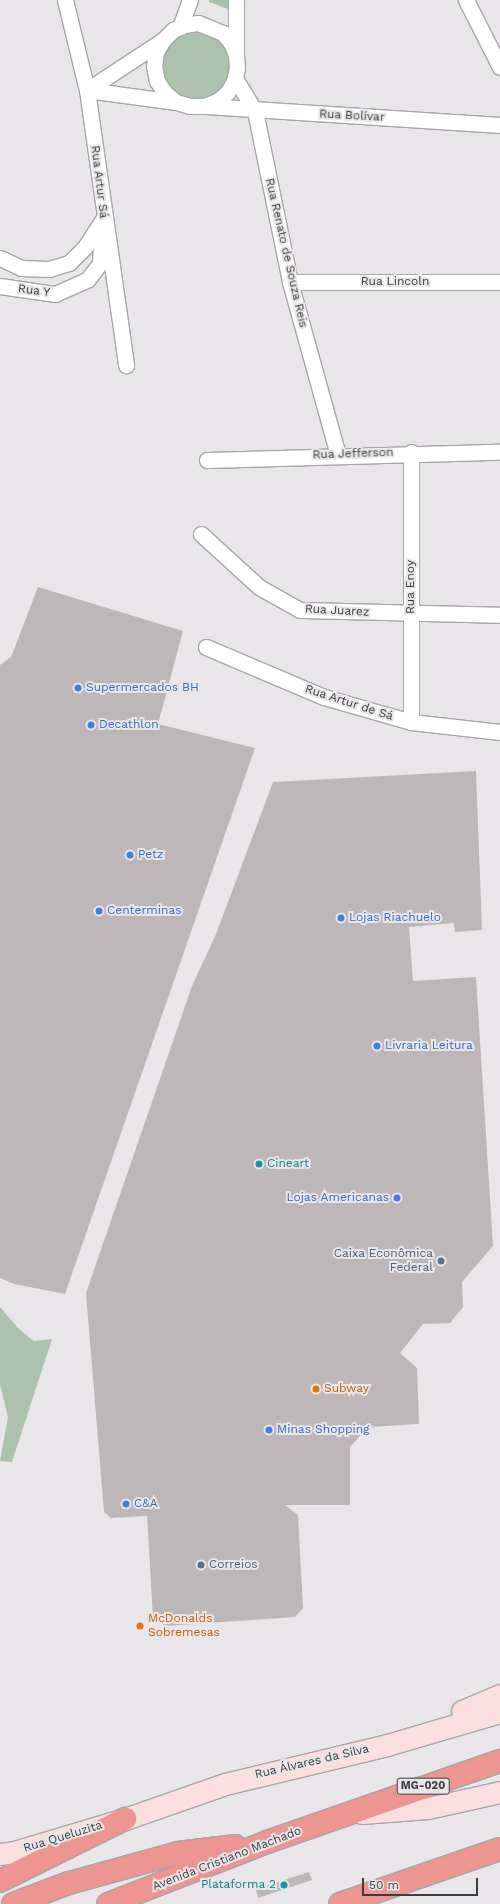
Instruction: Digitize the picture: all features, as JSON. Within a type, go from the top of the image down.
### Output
[{"type":"highway","name":"Avenida Cristiano Machado","points":[[108,1904],[267,1842],[500,1761]]},
{"type":"highway","points":[[0,1881],[50,1858],[125,1819]]},
{"type":"highway","points":[[13,1904],[69,1883],[178,1853],[267,1842]]},
{"type":"highway","points":[[340,1904],[500,1849]]},
{"type":"highway","points":[[0,1903],[50,1858]]},
{"type":"main road","points":[[387,1745],[500,1695]]},
{"type":"main road","name":"Rua Álvares da Silva","points":[[125,1819],[257,1775],[387,1745],[500,1712]]},
{"type":"main road","name":"Avenida Cristiano Machado","points":[[347,1815],[428,1808],[500,1792]]},
{"type":"main road","name":"Rua Queluzita","points":[[0,1854],[14,1852],[125,1819]]},
{"type":"street","name":"Rua Artur Sá","points":[[64,0],[87,90],[103,219],[126,365]]},
{"type":"street","points":[[180,27],[190,0]]},
{"type":"street","points":[[87,90],[176,102],[190,106],[204,106],[217,101],[227,92],[235,78],[236,0]]},
{"type":"street","points":[[466,0],[500,67]]},
{"type":"street","points":[[87,90],[163,40],[180,27],[198,23],[211,26],[222,33],[231,43],[236,55]]},
{"type":"street","points":[[163,40],[156,52],[156,74],[165,93],[176,102]]},
{"type":"street","name":"Rua Renato de Souza Reis","points":[[235,78],[255,110],[290,282],[338,455]]},
{"type":"street","name":"Rua Bolívar","points":[[204,106],[500,125]]},
{"type":"street","name":"Rua Y","points":[[0,258],[21,268],[49,269],[69,263],[85,247],[103,219]]},
{"type":"street","name":"Rua Y","points":[[0,286],[55,294],[88,279],[100,263],[103,219]]},
{"type":"street","name":"Rua Lincoln","points":[[290,282],[500,282]]},
{"type":"street","name":"Rua Jefferson","points":[[207,460],[411,452],[500,452]]},
{"type":"street","name":"Rua Enoy","points":[[411,452],[411,722]]},
{"type":"street","name":"Rua Juarez","points":[[201,534],[259,586],[300,610],[500,615]]},
{"type":"street","name":"Rua Artur de Sá","points":[[206,647],[324,697],[411,722],[500,732]]},
{"type":"green space","points":[[209,0],[231,0],[231,10],[209,2]]},
{"type":"green space","points":[[189,29],[203,29],[216,35],[225,44],[229,50],[231,64],[229,78],[221,89],[210,97],[203,99],[189,99],[182,97],[171,89],[163,78],[161,71],[161,57],[163,50],[171,39],[182,31]]},
{"type":"green space","points":[[0,1307],[19,1329],[34,1341],[52,1339],[12,1462],[0,1461],[8,1417],[0,1385]]},
{"type":"building","name":"Centerminas","points":[[38,587],[183,631],[158,724],[255,748],[65,1294],[14,1284],[0,1278],[0,665],[11,657]]},
{"type":"building","points":[[476,771],[482,930],[455,932],[454,923],[409,927],[413,981],[476,977],[493,1246],[462,1282],[463,1307],[450,1323],[423,1324],[400,1353],[417,1368],[419,1424],[368,1427],[350,1447],[350,1505],[285,1505],[298,1515],[303,1608],[295,1617],[165,1626],[153,1617],[147,1516],[111,1518],[104,1512],[86,1293],[192,986],[216,934],[273,782]]},
{"type":"building","name":"Plataforma 2","points":[[309,1872],[312,1880],[258,1898],[256,1889]]},
{"type":"place","name":"Supermercados BH","points":[[78,688]]},
{"type":"place","name":"Decathlon","points":[[91,725]]},
{"type":"place","name":"Petz","points":[[130,855]]},
{"type":"place","name":"Centerminas","points":[[99,911]]},
{"type":"place","name":"Lojas Riachuelo","points":[[341,918]]},
{"type":"place","name":"Livraria Leitura","points":[[377,1046]]},
{"type":"place","name":"Cineart","points":[[259,1164]]},
{"type":"place","name":"Lojas Americanas","points":[[397,1198]]},
{"type":"place","name":"Caixa Econômica Federal","points":[[441,1261]]},
{"type":"place","name":"Subway","points":[[316,1389]]},
{"type":"place","name":"Minas Shopping","points":[[269,1430]]},
{"type":"place","name":"C&A","points":[[126,1504]]},
{"type":"place","name":"Correios","points":[[201,1565]]},
{"type":"place","name":"McDonalds Sobremesas","points":[[140,1626]]},
{"type":"place","name":"Plataforma 2","points":[[284,1885]]}]
